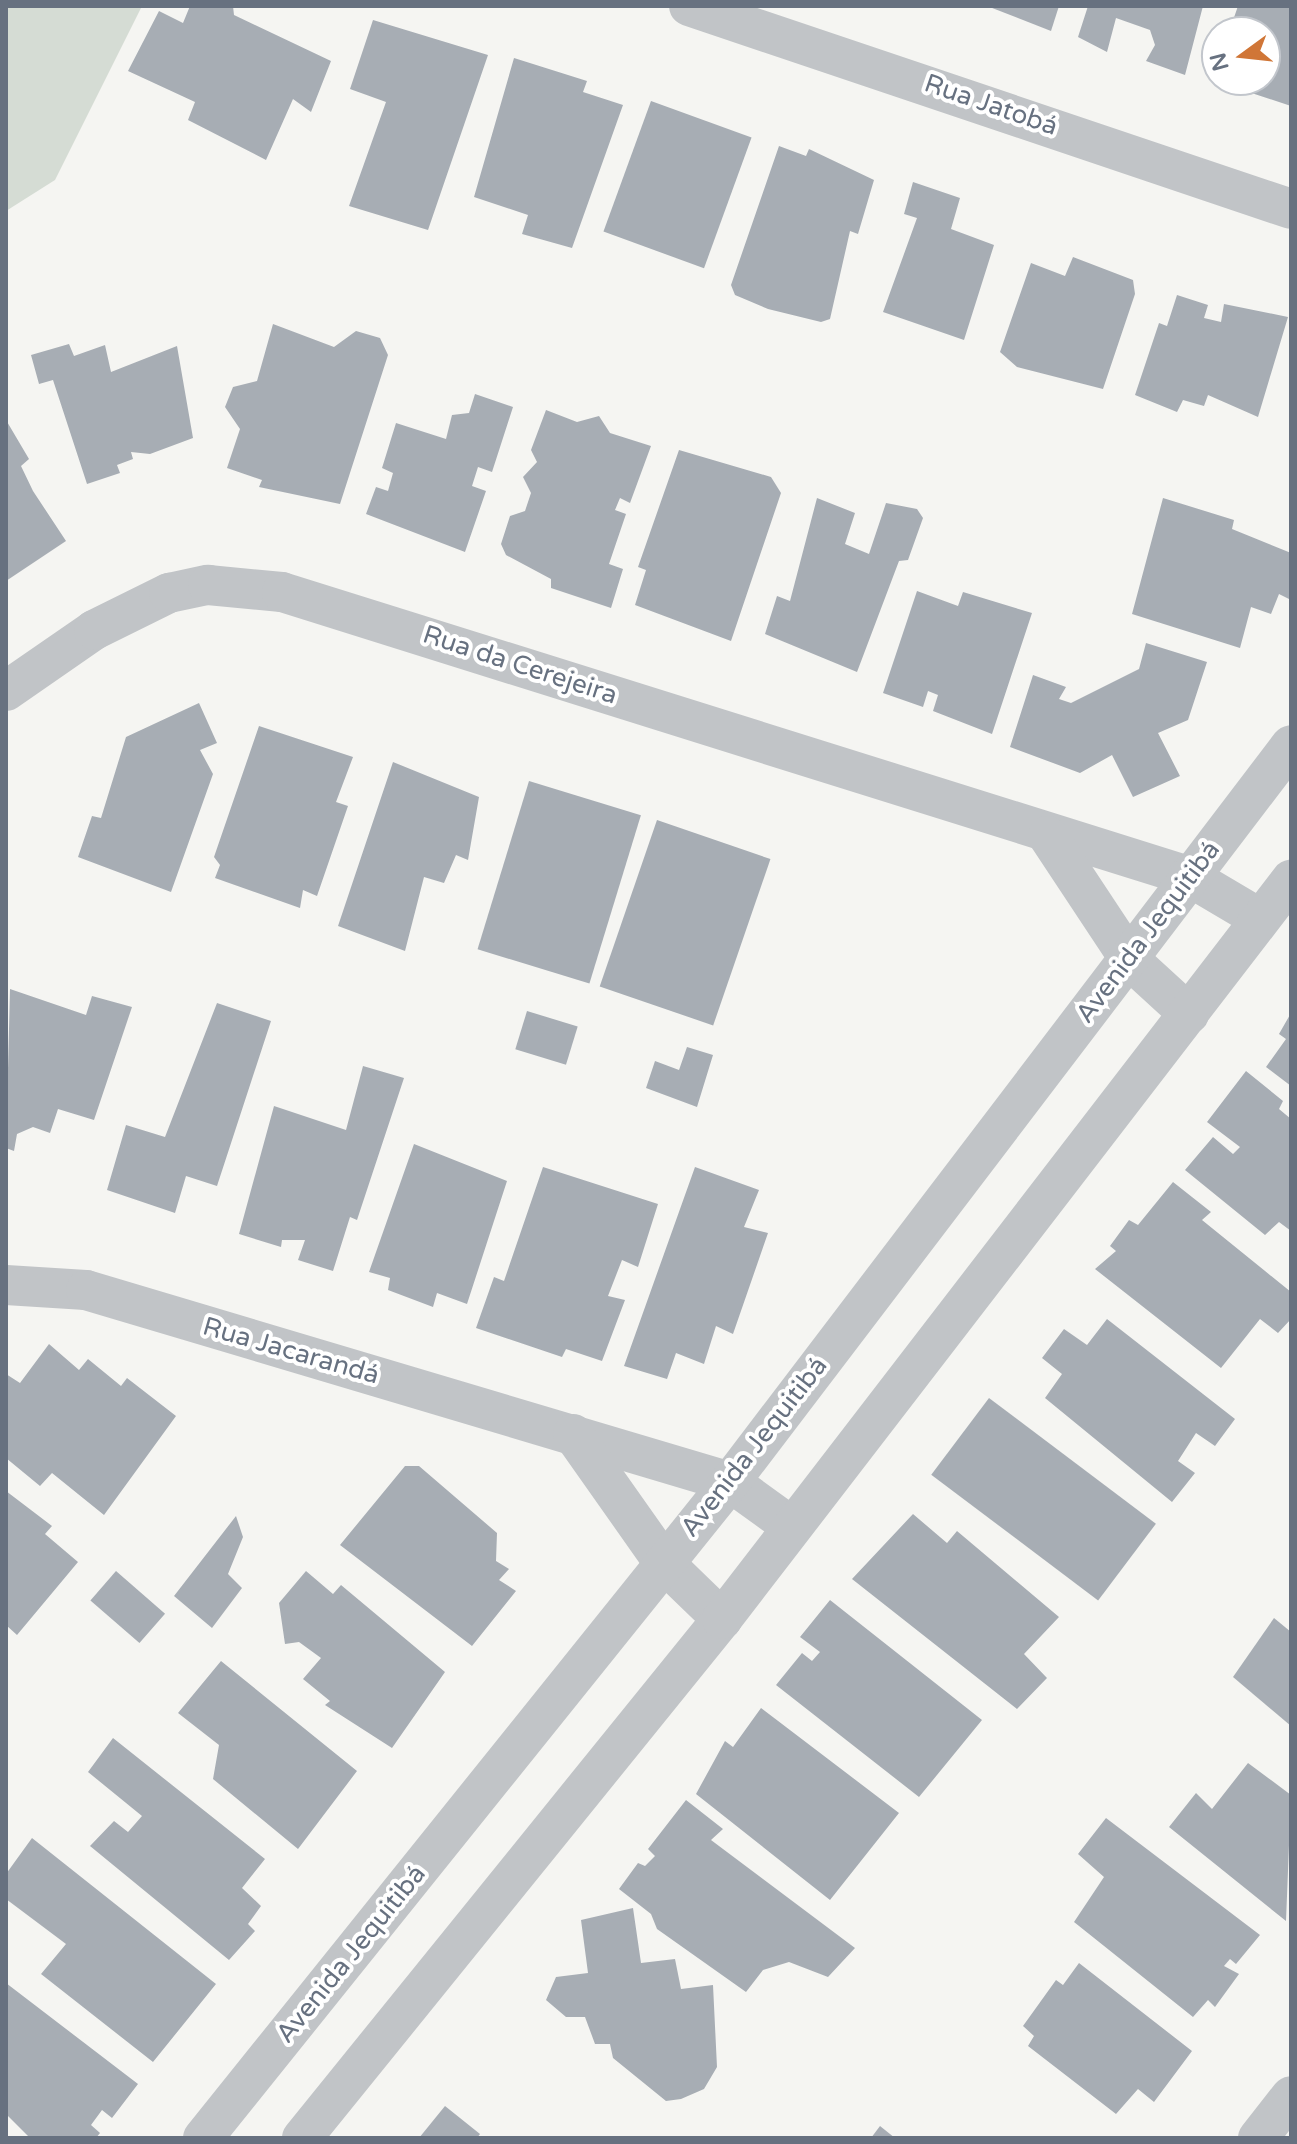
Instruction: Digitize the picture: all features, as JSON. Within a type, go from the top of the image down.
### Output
[{"type":"street","name":"Rua Jatobá","points":[[689,6],[1291,209]]},
{"type":"street","name":"Rua da Cerejeira","points":[[6,691],[94,630],[169,593],[208,585],[282,592],[1048,836],[1188,876],[1259,918]]},
{"type":"street","name":"Avenida Jequitibá","points":[[203,2138],[730,1482],[1130,960],[1188,876],[1291,745]]},
{"type":"street","points":[[1048,836],[1130,960],[1189,1014]]},
{"type":"street","points":[[302,2138],[722,1619],[1291,880]]},
{"type":"street","name":"Rua Jacarandá","points":[[6,1285],[86,1290],[730,1482],[791,1526]]},
{"type":"street","points":[[573,1434],[664,1563],[722,1619]]},
{"type":"street","points":[[1258,2138],[1291,2096]]},
{"type":"shaded area","points":[[6,6],[142,6],[55,180],[6,211]]},
{"type":"building","points":[[190,6],[233,6],[234,15],[331,61],[311,112],[293,99],[266,160],[188,120],[195,102],[128,71],[159,11],[183,23]]},
{"type":"building","points":[[987,6],[1059,6],[1051,31]]},
{"type":"building","points":[[1088,6],[1203,6],[1185,75],[1146,61],[1155,45],[1150,30],[1116,18],[1107,52],[1078,37]]},
{"type":"building","points":[[1238,6],[1291,6],[1291,106],[1261,96],[1281,96],[1281,16],[1235,16]]},
{"type":"building","points":[[373,20],[488,55],[428,230],[349,206],[386,102],[350,89]]},
{"type":"building","points":[[514,58],[587,81],[583,92],[623,105],[572,248],[522,234],[528,215],[474,197]]},
{"type":"building","points":[[651,101],[752,138],[704,268],[603,232]]},
{"type":"building","points":[[779,146],[806,156],[809,149],[874,180],[858,234],[850,231],[830,319],[821,322],[768,309],[735,295],[731,285]]},
{"type":"building","points":[[913,182],[960,198],[951,229],[994,245],[964,340],[883,312],[917,218],[904,214]]},
{"type":"building","points":[[1073,257],[1133,280],[1135,294],[1103,389],[1017,367],[1000,352],[1031,263],[1065,276]]},
{"type":"building","points":[[1177,295],[1208,305],[1204,318],[1221,322],[1224,304],[1288,317],[1258,417],[1208,395],[1204,406],[1183,400],[1177,412],[1135,395],[1159,323],[1167,326]]},
{"type":"building","points":[[273,324],[334,347],[356,331],[380,338],[388,355],[340,504],[259,487],[262,480],[227,468],[240,429],[225,407],[233,387],[257,381]]},
{"type":"building","points":[[69,344],[74,356],[105,345],[111,372],[177,346],[193,438],[150,454],[131,452],[133,459],[117,465],[120,473],[87,484],[53,380],[39,384],[31,355]]},
{"type":"building","points":[[475,394],[513,407],[492,472],[478,467],[472,486],[486,491],[465,552],[366,514],[376,487],[388,491],[393,473],[382,468],[396,423],[446,439],[452,415],[469,413]]},
{"type":"building","points":[[546,410],[577,422],[599,416],[610,433],[651,446],[630,503],[620,498],[615,510],[626,514],[609,564],[623,569],[611,608],[551,588],[551,579],[506,555],[501,544],[510,516],[525,511],[531,493],[523,477],[537,462],[531,450]]},
{"type":"building","points":[[6,420],[29,459],[21,466],[33,491],[66,541],[6,581]]},
{"type":"building","points":[[679,450],[771,477],[781,493],[731,641],[635,605],[646,570],[638,567]]},
{"type":"building","points":[[817,498],[855,513],[845,544],[869,554],[886,503],[917,509],[923,518],[908,560],[899,561],[857,672],[765,634],[777,596],[790,601]]},
{"type":"building","points":[[1163,498],[1234,520],[1232,529],[1291,553],[1291,600],[1279,594],[1271,614],[1251,607],[1240,648],[1132,614]]},
{"type":"building","points":[[917,591],[958,606],[963,592],[1032,613],[992,734],[933,711],[938,695],[928,691],[923,707],[883,693]]},
{"type":"building","points":[[1146,643],[1207,662],[1188,720],[1158,733],[1180,776],[1133,797],[1112,755],[1080,773],[1010,747],[1033,675],[1066,687],[1059,699],[1071,703],[1139,669]]},
{"type":"building","points":[[199,703],[217,743],[200,750],[213,774],[171,892],[78,857],[92,816],[101,818],[126,737]]},
{"type":"building","points":[[259,726],[353,757],[336,802],[348,806],[317,896],[303,890],[300,908],[215,878],[220,865],[214,857]]},
{"type":"building","points":[[393,762],[479,797],[468,860],[456,855],[444,883],[424,877],[405,951],[338,926]]},
{"type":"building","points":[[529,781],[641,815],[589,984],[478,949]]},
{"type":"building","points":[[657,820],[770,859],[713,1025],[600,986]]},
{"type":"building","points":[[10,989],[86,1015],[92,996],[132,1007],[94,1120],[58,1109],[50,1133],[33,1127],[17,1134],[14,1151],[6,1148]]},
{"type":"building","points":[[217,1003],[271,1021],[217,1186],[186,1176],[175,1213],[107,1190],[126,1125],[165,1137]]},
{"type":"building","points":[[527,1011],[578,1026],[566,1065],[515,1049]]},
{"type":"building","points":[[1291,1013],[1291,1086],[1266,1067],[1286,1039],[1279,1034]]},
{"type":"building","points":[[687,1047],[713,1055],[697,1107],[646,1088],[655,1061],[679,1070]]},
{"type":"building","points":[[363,1066],[404,1078],[357,1220],[350,1217],[333,1271],[298,1260],[305,1240],[282,1240],[281,1247],[239,1234],[274,1106],[346,1130]]},
{"type":"building","points":[[1246,1071],[1283,1101],[1279,1109],[1291,1119],[1291,1231],[1279,1222],[1265,1235],[1185,1170],[1213,1137],[1233,1154],[1240,1147],[1207,1122]]},
{"type":"building","points":[[414,1144],[507,1181],[467,1304],[437,1293],[433,1307],[388,1290],[390,1278],[369,1272]]},
{"type":"building","points":[[543,1167],[658,1204],[638,1267],[622,1260],[608,1296],[625,1300],[602,1361],[566,1349],[562,1357],[476,1328],[494,1277],[504,1281]]},
{"type":"building","points":[[695,1167],[759,1190],[744,1227],[768,1233],[733,1334],[716,1326],[704,1364],[676,1353],[667,1379],[624,1366]]},
{"type":"building","points":[[1173,1182],[1211,1212],[1202,1220],[1291,1292],[1291,1319],[1278,1333],[1260,1319],[1221,1368],[1095,1269],[1116,1251],[1110,1246],[1129,1220],[1138,1225]]},
{"type":"building","points":[[1107,1319],[1235,1419],[1215,1446],[1196,1433],[1178,1461],[1195,1473],[1172,1502],[1045,1398],[1062,1374],[1042,1358],[1064,1329],[1087,1345]]},
{"type":"building","points":[[49,1344],[79,1370],[88,1359],[121,1386],[127,1378],[176,1416],[104,1515],[52,1473],[40,1486],[6,1458],[6,1374],[20,1383]]},
{"type":"building","points":[[989,1398],[1156,1524],[1098,1600],[931,1475]]},
{"type":"building","points":[[405,1466],[419,1466],[497,1533],[496,1561],[509,1569],[499,1580],[516,1591],[472,1646],[340,1545]]},
{"type":"building","points":[[6,1491],[52,1526],[45,1534],[78,1562],[17,1635],[6,1625]]},
{"type":"building","points":[[913,1514],[947,1543],[957,1531],[1059,1617],[1024,1654],[1047,1678],[1017,1709],[852,1579]]},
{"type":"building","points":[[236,1516],[243,1537],[228,1574],[242,1588],[212,1628],[174,1596]]},
{"type":"building","points":[[116,1571],[165,1614],[139,1643],[90,1600]]},
{"type":"building","points":[[306,1571],[333,1594],[341,1585],[445,1672],[392,1748],[325,1705],[330,1701],[303,1679],[321,1658],[299,1642],[285,1644],[279,1603]]},
{"type":"building","points":[[830,1600],[982,1720],[919,1797],[776,1685],[802,1653],[812,1661],[820,1652],[800,1637]]},
{"type":"building","points":[[1274,1618],[1291,1632],[1291,1726],[1233,1677]]},
{"type":"building","points":[[221,1661],[357,1771],[298,1849],[213,1779],[219,1745],[178,1713]]},
{"type":"building","points":[[761,1708],[899,1813],[830,1900],[696,1794],[725,1741],[733,1747]]},
{"type":"building","points":[[113,1738],[265,1859],[242,1888],[261,1906],[248,1924],[255,1931],[229,1960],[90,1846],[114,1821],[128,1832],[142,1816],[88,1772]]},
{"type":"building","points":[[1248,1763],[1291,1795],[1286,1921],[1169,1827],[1196,1793],[1212,1809]]},
{"type":"building","points":[[686,1800],[723,1829],[711,1840],[855,1948],[828,1977],[789,1962],[763,1970],[746,1992],[657,1929],[651,1914],[619,1889],[638,1863],[645,1866],[655,1856],[648,1849]]},
{"type":"building","points":[[1106,1818],[1260,1935],[1236,1964],[1230,1959],[1224,1966],[1239,1974],[1215,2007],[1208,2000],[1193,2017],[1074,1922],[1104,1877],[1078,1854]]},
{"type":"building","points":[[32,1838],[216,1984],[153,2062],[41,1974],[66,1944],[6,1899],[6,1874]]},
{"type":"building","points":[[633,1908],[641,1963],[675,1959],[681,1989],[713,1985],[717,2067],[704,2089],[681,2099],[666,2101],[613,2058],[610,2044],[595,2044],[585,2017],[566,2017],[546,2000],[556,1977],[588,1973],[581,1920]]},
{"type":"building","points":[[1079,1963],[1192,2051],[1154,2102],[1138,2089],[1116,2114],[1028,2046],[1034,2036],[1023,2026],[1056,1980],[1063,1985]]},
{"type":"building","points":[[6,1983],[138,2084],[112,2118],[102,2110],[91,2125],[100,2133],[96,2138],[30,2138],[6,2114]]},
{"type":"building","points":[[445,2106],[480,2134],[477,2138],[419,2138]]},
{"type":"building","points":[[880,2126],[895,2138],[871,2138]]}]
